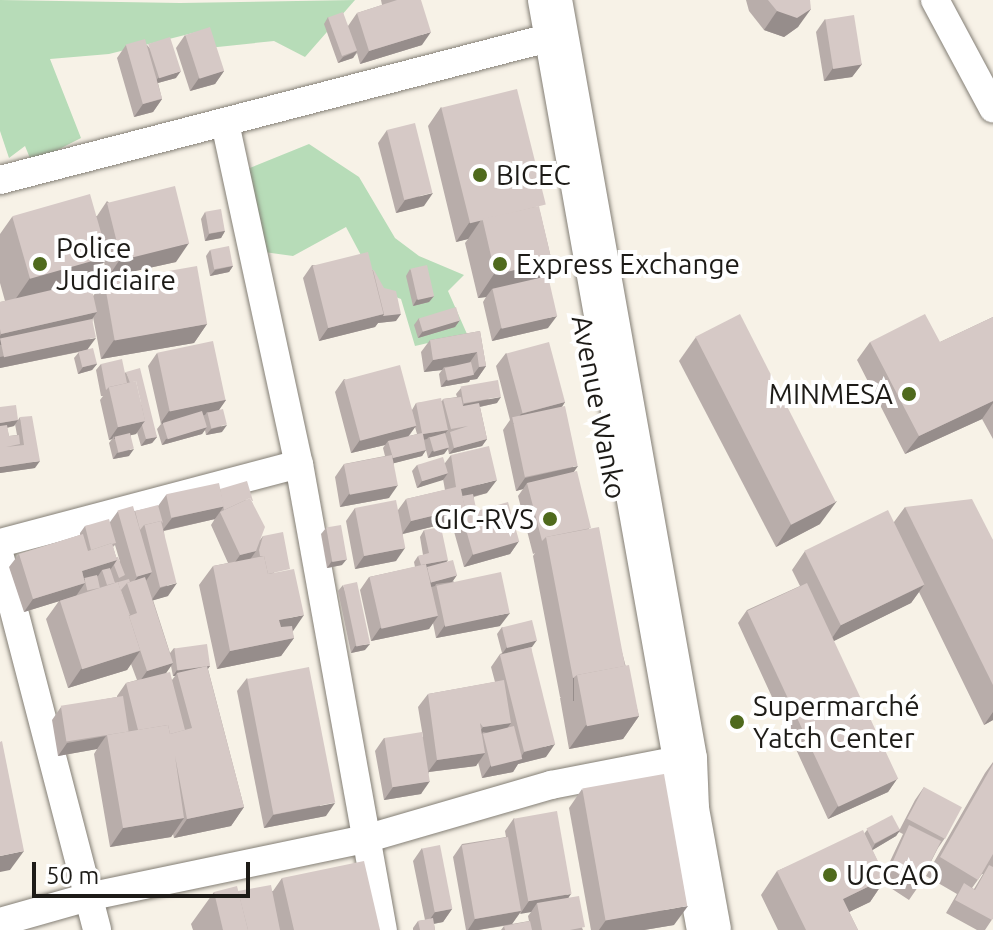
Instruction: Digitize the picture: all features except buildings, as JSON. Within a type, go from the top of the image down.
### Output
[{"type":"highway","name":"Avenue Wanko","points":[[539,19],[709,930]]},
{"type":"street","points":[[935,0],[993,108]]},
{"type":"street","points":[[0,180],[225,123],[539,19]]},
{"type":"street","points":[[225,123],[299,464],[383,930]]},
{"type":"street","points":[[0,543],[299,464]]},
{"type":"street","points":[[0,557],[92,896],[97,930]]},
{"type":"street","points":[[0,922],[92,896],[365,839],[551,785],[676,761]]},
{"type":"green space","points":[[0,0],[180,3],[355,0],[305,57],[274,41],[208,48],[201,31],[109,54],[50,59],[81,138],[32,163],[25,146],[9,158],[0,131]]},
{"type":"green space","points":[[309,144],[359,177],[395,238],[419,256],[464,275],[448,291],[467,334],[415,346],[401,299],[380,291],[346,227],[293,256],[264,252],[240,172]]},
{"type":"place","name":"BICEC","points":[[480,175]]},
{"type":"place","name":"Police Judiciaire","points":[[40,264]]},
{"type":"place","name":"Express Exchange","points":[[500,264]]},
{"type":"place","name":"MINMESA","points":[[909,394]]},
{"type":"place","name":"GIC-RVS","points":[[550,519]]},
{"type":"place","name":"Supermarché Yatch Center","points":[[737,722]]},
{"type":"place","name":"UCCAO","points":[[830,875]]}]
